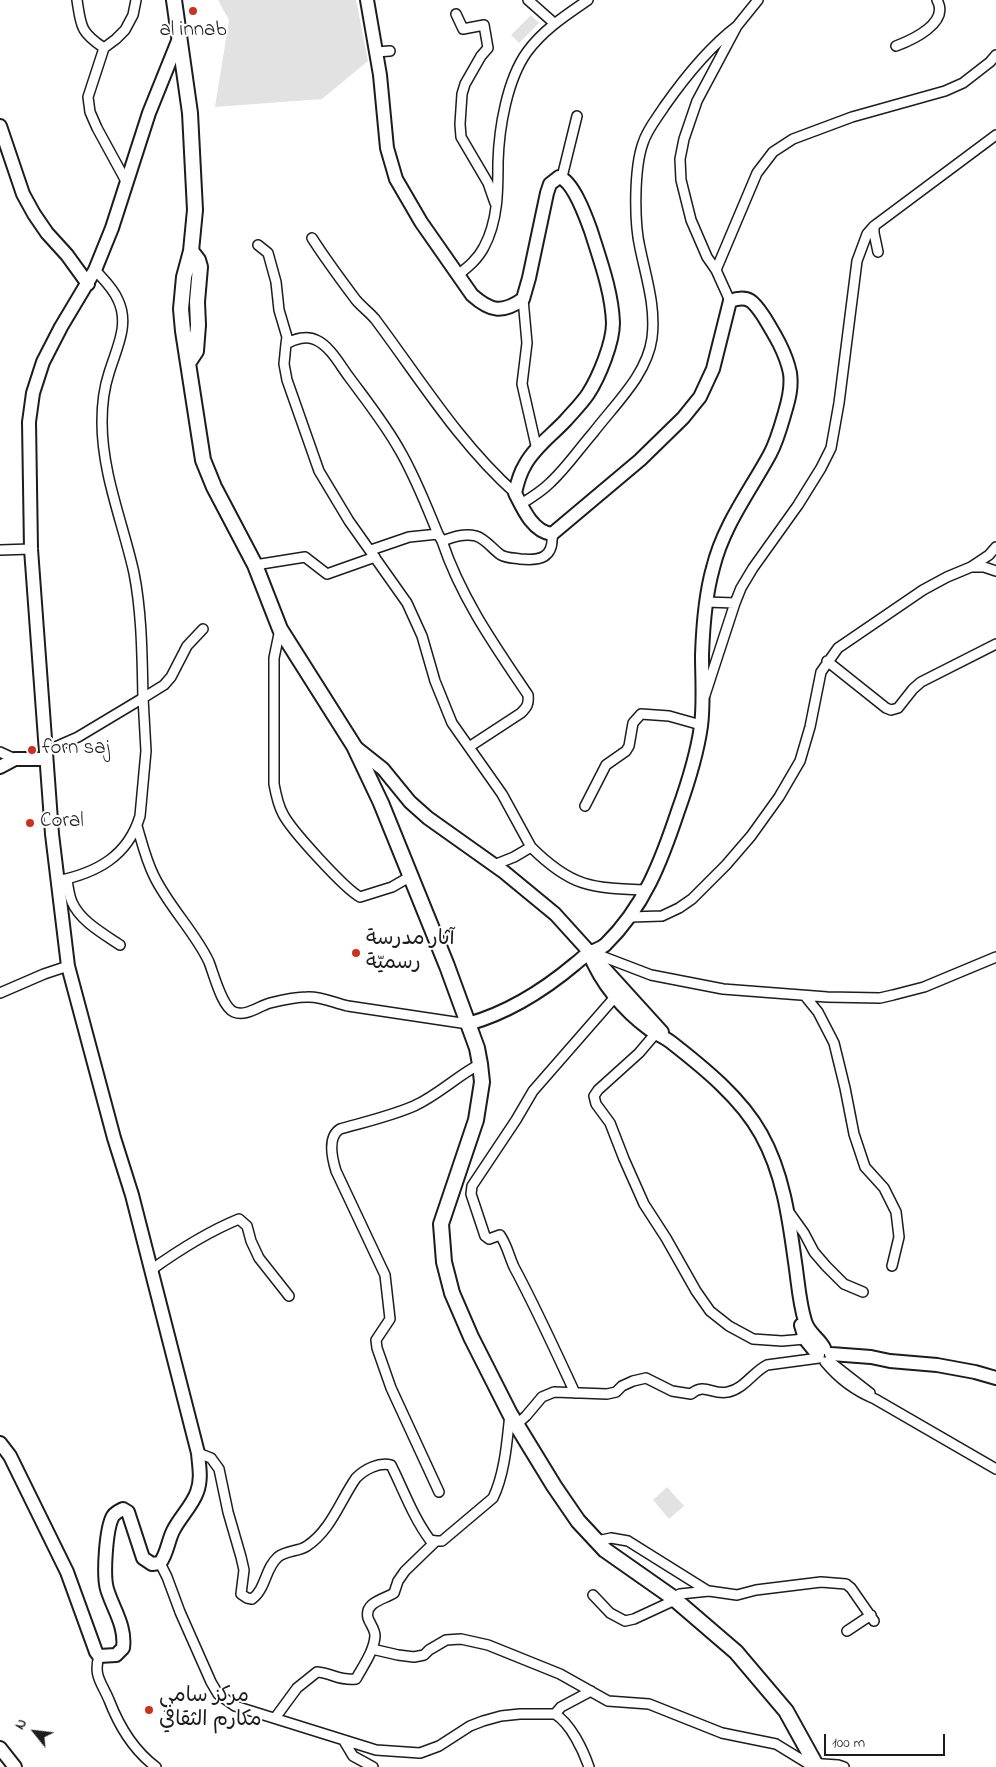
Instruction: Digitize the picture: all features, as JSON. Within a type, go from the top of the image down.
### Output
[{"type":"main road","points":[[174,0],[188,88],[196,210],[191,251],[184,277],[182,304],[184,348],[188,362],[202,460],[255,565],[280,629],[354,746],[381,803],[468,1024],[480,1064],[482,1082],[476,1120],[441,1224],[444,1262],[450,1288],[470,1337],[513,1420],[578,1521],[618,1559],[674,1599],[736,1652],[786,1712],[817,1765]]},
{"type":"main road","points":[[188,362],[196,351],[198,339],[197,306],[200,267],[198,260],[191,251]]},
{"type":"main road","points":[[182,304],[197,306]]},
{"type":"street","points":[[77,0],[80,23],[86,34],[104,48]]},
{"type":"street","points":[[127,183],[90,112],[88,97],[104,48],[125,30],[133,15],[136,0]]},
{"type":"street","points":[[366,0],[376,52],[387,148],[396,179],[421,222],[472,295],[483,304],[494,309],[504,309],[523,299]]},
{"type":"street","points":[[528,0],[554,24]]},
{"type":"street","points":[[458,275],[473,263],[483,249],[493,222],[504,108],[517,70],[527,52],[541,35],[588,0]]},
{"type":"street","points":[[312,238],[356,300],[373,318],[413,374],[474,452],[518,499],[538,528],[545,533],[552,534],[640,460],[683,418],[700,397],[713,369],[730,301],[690,220],[681,180],[680,159],[684,139],[697,102],[737,26],[758,0]]},
{"type":"street","points":[[896,46],[913,40],[933,24],[939,14],[937,0]]},
{"type":"street","points":[[456,14],[463,29],[484,26],[488,48],[481,56],[465,84],[462,94],[460,124],[462,136],[488,183],[496,206]]},
{"type":"street","points":[[518,499],[552,482],[629,388],[647,358],[652,337],[652,308],[640,248],[636,204],[637,178],[643,143],[656,119],[687,77],[723,36],[737,26]]},
{"type":"street","points":[[160,1563],[172,1532],[200,1483],[198,1453],[132,1196],[97,1076],[68,966],[62,880],[52,834],[31,549],[29,422],[33,393],[43,362],[60,327],[95,270],[112,228],[149,112],[180,36]]},
{"type":"street","points":[[376,52],[390,51]]},
{"type":"street","points":[[716,270],[757,173],[773,152],[793,139],[852,117],[945,92],[963,83],[996,55]]},
{"type":"street","points":[[562,177],[577,116]]},
{"type":"street","points":[[0,126],[24,194],[34,214],[88,284]]},
{"type":"street","points":[[703,703],[735,603],[753,568],[798,505],[831,448],[840,403],[857,261],[867,234],[874,226],[996,135]]},
{"type":"street","points":[[518,499],[525,464],[588,394],[607,353],[613,324],[609,297],[590,229],[573,190],[562,177]]},
{"type":"street","points":[[537,450],[522,384],[527,343],[523,299],[546,193],[550,184],[562,177]]},
{"type":"street","points":[[874,226],[878,252]]},
{"type":"street","points":[[258,245],[268,253],[276,282],[279,310],[286,337],[284,364],[287,380],[319,471],[349,521],[407,603],[422,636],[435,681],[452,723],[502,794],[531,847],[558,871],[576,882],[594,887],[647,890]]},
{"type":"street","points":[[62,880],[80,876],[108,863],[119,853],[137,826],[140,816],[146,751],[139,606],[134,573],[108,480],[102,422],[105,389],[122,335],[123,320],[119,302],[110,285],[95,270]]},
{"type":"street","points":[[137,826],[144,852],[165,899],[208,960],[225,1003],[231,1010],[237,1013],[244,1013],[288,998],[308,996],[347,1006],[468,1024],[496,1014],[535,994],[592,952],[604,946],[630,917],[647,890],[661,862],[688,783],[696,756],[701,725],[703,703],[702,656],[706,602],[713,567],[721,544],[744,499],[772,452],[790,393],[790,374],[784,353],[763,315],[754,302],[740,297],[730,301]]},
{"type":"street","points":[[286,344],[293,340],[311,338],[318,340],[327,348],[399,448],[419,486],[462,590],[501,656],[528,696],[529,703],[521,713],[469,747]]},
{"type":"street","points":[[255,565],[305,557],[327,574],[409,537],[460,535],[478,537],[502,555],[510,558],[537,560],[550,552],[553,541],[552,534]]},
{"type":"street","points":[[630,917],[662,916],[671,913],[686,903],[726,865],[751,836],[800,761],[810,727],[821,672],[838,648],[934,584],[971,567],[989,555],[996,547]]},
{"type":"street","points":[[0,550],[31,549]]},
{"type":"street","points":[[971,567],[984,567],[996,571]]},
{"type":"street","points":[[706,602],[735,603]]},
{"type":"street","points":[[0,767],[15,759],[46,754],[164,685],[172,677],[187,646],[203,629]]},
{"type":"street","points":[[280,629],[274,658],[274,784],[283,816],[302,840],[346,886],[360,897],[392,888],[411,876]]},
{"type":"street","points":[[827,661],[891,710],[898,708],[921,682],[996,644]]},
{"type":"street","points":[[585,806],[606,765],[626,751],[629,746],[632,723],[641,714],[670,716],[701,725]]},
{"type":"street","points":[[354,746],[383,770],[410,802],[423,814],[494,865],[556,914],[592,952],[669,1041],[730,1095],[753,1122],[761,1134],[777,1168],[807,1327],[825,1357],[845,1382],[859,1392],[875,1399],[996,1469]]},
{"type":"street","points":[[0,752],[15,759]]},
{"type":"street","points":[[494,865],[514,857],[531,847]]},
{"type":"street","points":[[62,880],[75,908],[85,919],[120,945]]},
{"type":"street","points":[[592,952],[651,975],[724,989],[805,996],[880,998],[924,987],[996,957]]},
{"type":"street","points":[[592,952],[596,969],[614,997],[642,1023],[669,1041]]},
{"type":"street","points":[[0,993],[68,966]]},
{"type":"street","points":[[805,996],[818,1012],[834,1043],[854,1134],[864,1167],[884,1188],[896,1212],[899,1237],[892,1266]]},
{"type":"street","points":[[575,1393],[548,1333],[512,1262],[504,1241],[500,1235],[489,1240],[485,1236],[471,1194],[472,1186],[534,1091],[614,997]]},
{"type":"street","points":[[656,1033],[639,1053],[598,1090],[594,1096],[596,1104],[610,1122],[624,1160],[642,1199],[696,1291],[718,1319],[753,1339],[782,1341],[805,1339]]},
{"type":"street","points":[[439,1492],[390,1388],[377,1348],[376,1340],[390,1319],[385,1275],[336,1171],[333,1159],[333,1139],[334,1134],[340,1129],[414,1106],[480,1064]]},
{"type":"street","points":[[786,1209],[800,1226],[814,1252],[826,1266],[844,1284],[863,1292]]},
{"type":"street","points":[[151,1270],[211,1231],[239,1219],[247,1226],[251,1241],[260,1258],[289,1296]]},
{"type":"street","points":[[797,1282],[796,1296],[805,1339],[825,1357]]},
{"type":"street","points":[[198,1453],[211,1458],[219,1469],[223,1493],[244,1570],[241,1594],[252,1599],[257,1595],[268,1570],[277,1557],[288,1551],[303,1549],[314,1541],[329,1524],[356,1478],[361,1473],[377,1465],[391,1465],[414,1515],[430,1540],[442,1541],[493,1498],[513,1420],[526,1416],[542,1397],[548,1394],[607,1394],[616,1392],[622,1386],[633,1381],[646,1378],[672,1391],[691,1394],[696,1389],[702,1388],[726,1393],[738,1389],[767,1365],[825,1357],[869,1362],[890,1361],[962,1369],[996,1378]]},
{"type":"street","points":[[0,1443],[10,1456],[67,1572],[93,1645],[99,1656],[96,1665],[97,1676],[112,1711],[136,1749],[156,1767]]},
{"type":"street","points":[[99,1656],[116,1655],[123,1648],[124,1635],[122,1625],[109,1594],[105,1577],[111,1523],[114,1515],[119,1510],[122,1509],[128,1512],[143,1558],[152,1564],[160,1563]]},
{"type":"street","points":[[597,1541],[611,1538],[628,1540],[709,1591]]},
{"type":"street","points":[[275,1718],[297,1688],[317,1672],[327,1673],[340,1680],[356,1679],[372,1649],[375,1635],[368,1617],[371,1605],[394,1593],[398,1580],[436,1541]]},
{"type":"street","points":[[160,1563],[211,1682],[218,1694],[235,1706],[376,1750],[420,1753],[439,1746],[470,1726],[483,1721],[501,1716],[520,1714],[555,1714],[560,1717],[578,1741],[589,1767]]},
{"type":"street","points":[[593,1595],[610,1613],[624,1621],[634,1619],[674,1599],[680,1594],[709,1591],[738,1594],[821,1582],[846,1584],[873,1618],[847,1631]]},
{"type":"street","points":[[372,1649],[414,1657],[424,1655],[428,1650],[446,1640],[461,1639],[499,1648],[560,1674],[608,1701],[649,1704],[727,1735],[749,1737],[776,1744],[807,1763],[844,1767]]},
{"type":"street","points":[[555,1714],[561,1706],[591,1691]]},
{"type":"street","points":[[344,1741],[353,1756],[373,1767]]},
{"type":"street","points":[[0,1748],[15,1767]]},
{"type":"shaded area","points":[[218,0],[356,0],[368,61],[322,99],[215,107],[229,20]]},
{"type":"shaded area","points":[[531,15],[539,23],[519,43],[511,35]]},
{"type":"shaded area","points":[[667,1487],[684,1506],[669,1519],[653,1500]]},
{"type":"place","name":"al innab","points":[[193,11]]},
{"type":"place","name":"forn saj","points":[[32,750]]},
{"type":"place","name":"Coral","points":[[30,823]]},
{"type":"place","name":"آثار مدرسة رسميّة","points":[[356,953]]},
{"type":"place","name":"مركز سامي مكارم الثقافي","points":[[149,1710]]}]
